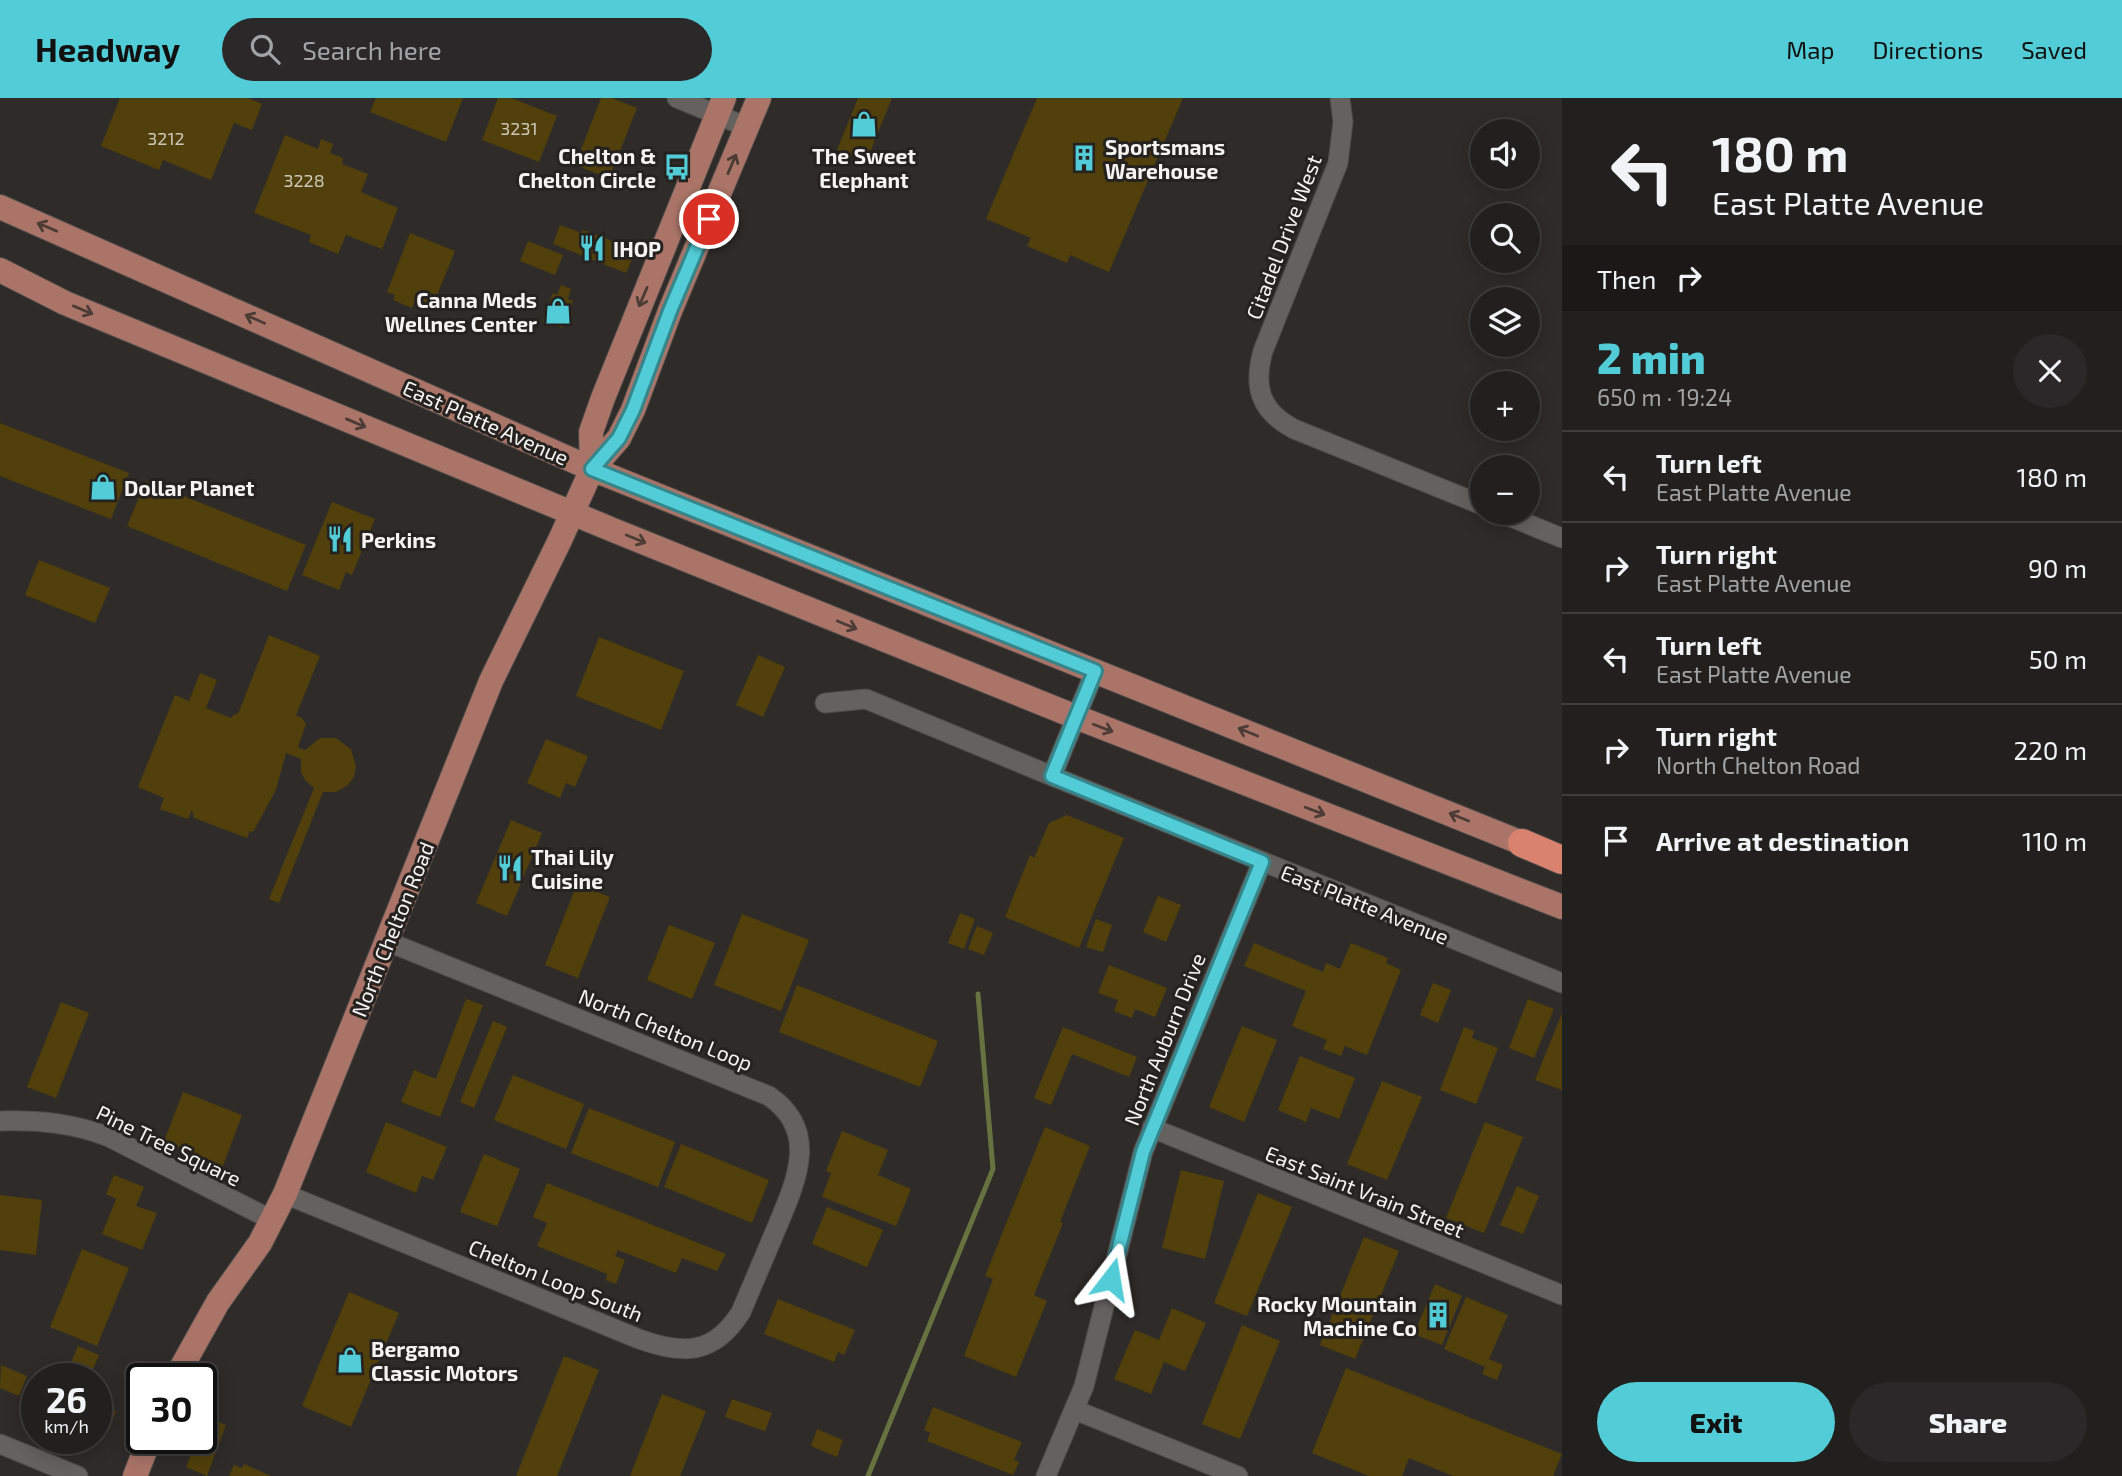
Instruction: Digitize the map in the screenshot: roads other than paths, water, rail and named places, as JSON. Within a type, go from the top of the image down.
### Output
[{"type":"highway","points":[[1522,843],[1562,852]]},
{"type":"highway","name":"East Platte Avenue","points":[[1522,843],[1562,860]]},
{"type":"main road","name":"North Chelton Road","points":[[184,1363],[218,1302],[260,1243],[285,1194],[491,681],[592,469],[619,438],[633,410],[670,311],[759,98]]},
{"type":"main road","name":"North Chelton Road","points":[[592,469],[592,432],[603,398],[721,106]]},
{"type":"main road","name":"East Platte Avenue","points":[[0,207],[592,469],[1522,843]]},
{"type":"main road","points":[[0,270],[65,303],[573,513],[1076,717],[1562,907]]},
{"type":"main road","points":[[135,1476],[144,1454]]},
{"type":"street","points":[[677,98],[721,106],[747,127]]},
{"type":"street","name":"Citadel Drive West","points":[[1340,98],[1343,122],[1338,163],[1263,351],[1257,377],[1260,391],[1272,414],[1294,429],[1470,500]]},
{"type":"street","points":[[1530,525],[1562,538]]},
{"type":"street","points":[[1052,776],[1095,671]]},
{"type":"street","name":"East Platte Avenue","points":[[825,704],[866,699],[1562,983]]},
{"type":"street","name":"North Auburn Drive","points":[[1046,1476],[1075,1410],[1092,1356],[1143,1152],[1262,862]]},
{"type":"street","name":"North Chelton Loop","points":[[386,941],[755,1090],[781,1105],[790,1114],[795,1125],[799,1140],[799,1162],[794,1184],[767,1251]]},
{"type":"street","name":"Pine Tree Square","points":[[0,1121],[50,1121],[91,1130],[272,1220]]},
{"type":"street","name":"East Saint Vrain Street","points":[[1152,1128],[1562,1295]]},
{"type":"street","name":"Chelton Loop South","points":[[285,1194],[666,1348],[707,1346],[732,1327],[767,1251]]},
{"type":"street","points":[[1075,1410],[1238,1476]]},
{"type":"street","points":[[0,1444],[78,1476]]},
{"type":"waterway","points":[[868,1476],[993,1169],[978,994]]},
{"type":"place","name":"The Sweet Elephant","points":[[864,124]]},
{"type":"place","name":"Sportsmans Warehouse","points":[[1084,158]]},
{"type":"place","name":"Chelton & Chelton Circle","points":[[677,167]]},
{"type":"place","name":"IHOP","points":[[592,248]]},
{"type":"place","name":"Canna Meds Wellnes Center","points":[[558,311]]},
{"type":"place","name":"Dollar Planet","points":[[103,487]]},
{"type":"place","name":"Perkins","points":[[340,539]]},
{"type":"place","name":"Thai Lily Cuisine","points":[[510,868]]},
{"type":"place","name":"Rocky Mountain Machine Co","points":[[1438,1315]]},
{"type":"place","name":"Bergamo Classic Motors","points":[[350,1360]]}]
